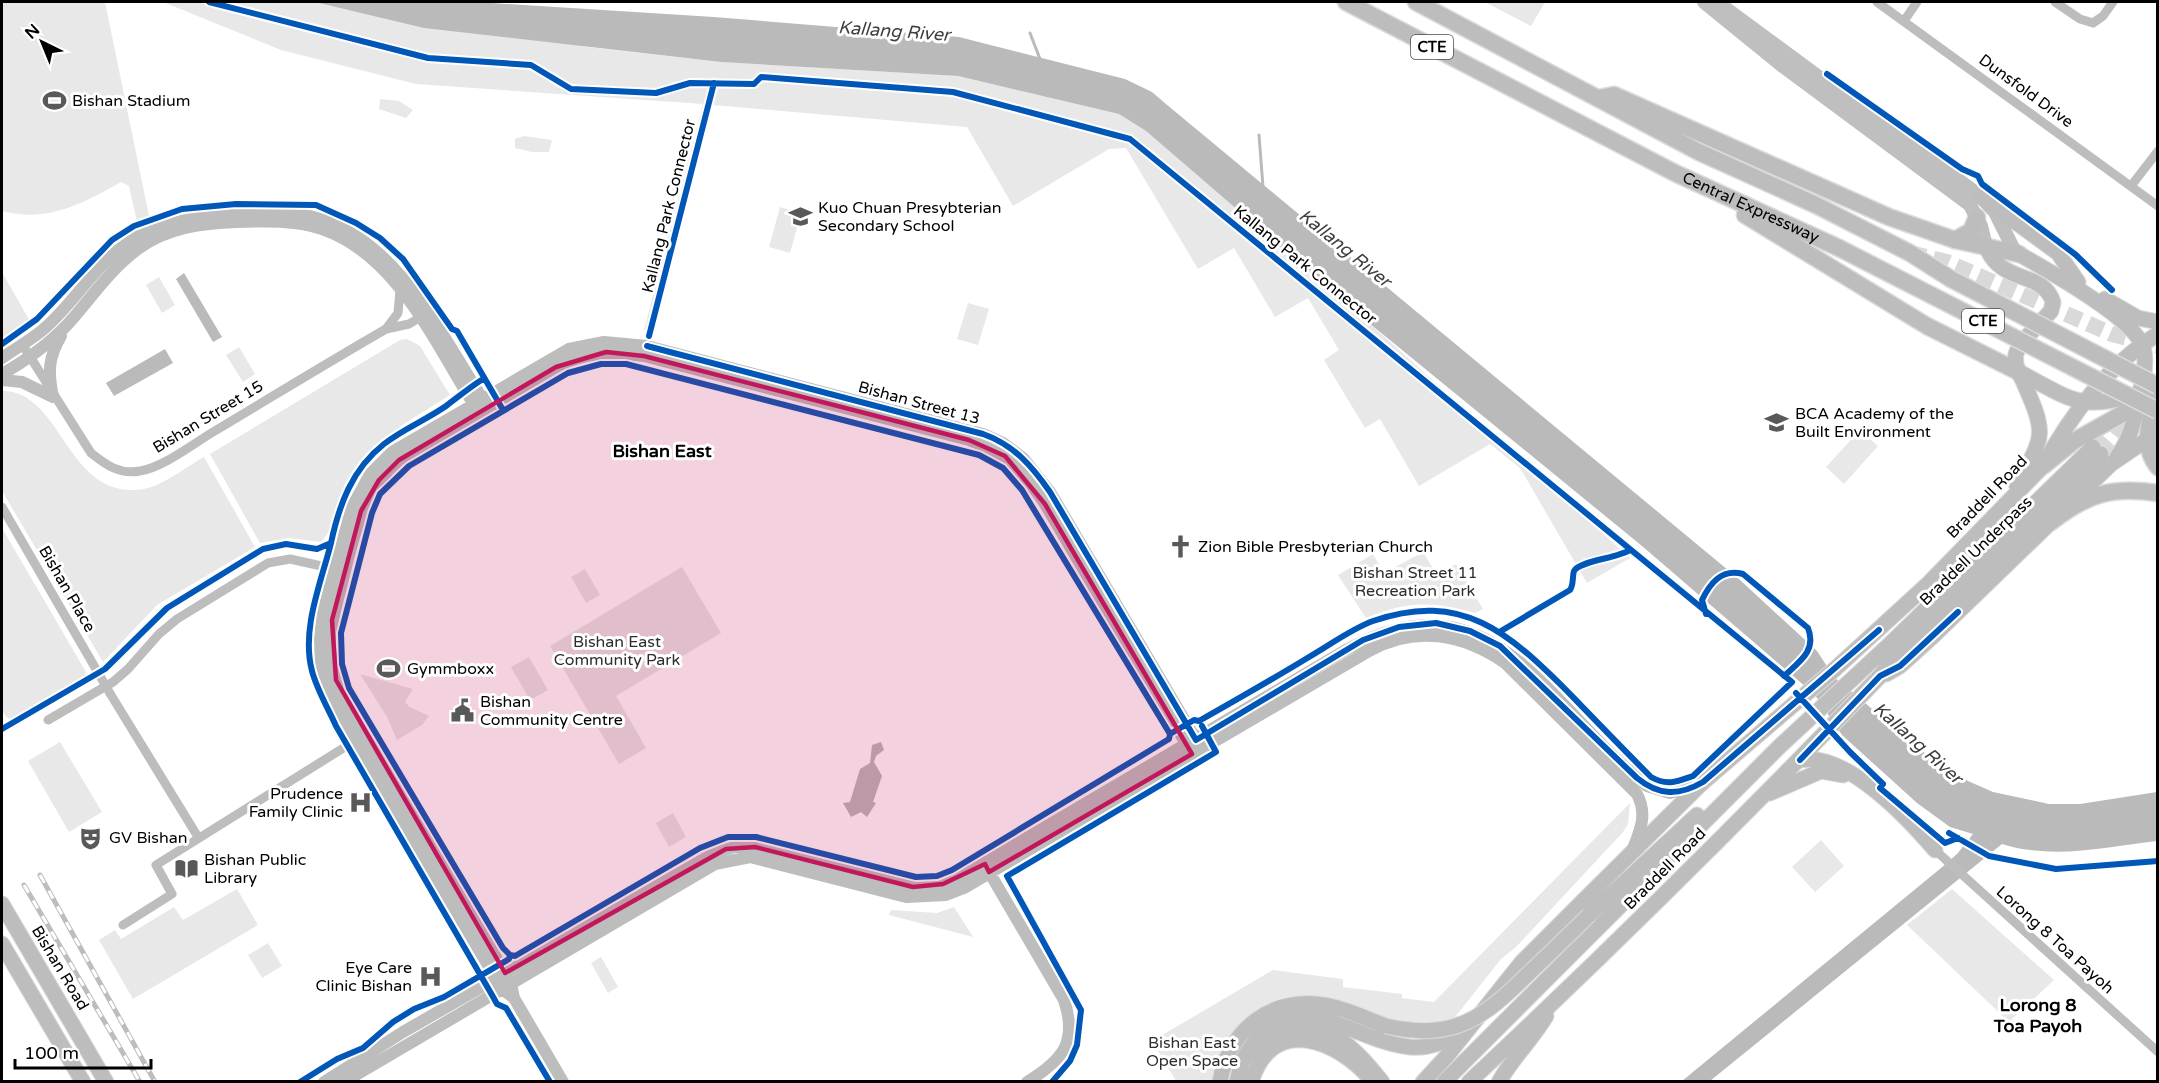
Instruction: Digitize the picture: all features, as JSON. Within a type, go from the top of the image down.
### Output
[{"type":"highway","name":"Central Expressway","points":[[1346,2],[1675,173],[2152,394]]},
{"type":"highway","name":"Central Expressway","points":[[1416,2],[1699,152],[1816,205],[1910,252],[1951,279],[2152,394]]},
{"type":"highway","points":[[1599,98],[1614,95],[1889,217],[1955,240],[2019,254]]},
{"type":"highway","points":[[1675,173],[1927,326],[2019,372]]},
{"type":"highway","points":[[1955,240],[1971,231],[1977,217]]},
{"type":"highway","points":[[2043,466],[2074,441],[2152,394],[2152,457],[2157,467]]},
{"type":"highway","points":[[2051,522],[2078,502],[2102,492],[2132,490],[2157,493]]},
{"type":"main road","points":[[1704,2],[1784,67],[1957,194],[1970,205],[1977,217],[1990,259],[1998,267],[2038,284],[2047,291],[2053,302],[2051,311],[2016,352],[2019,372],[2039,418],[2040,440],[2000,510]]},
{"type":"main road","points":[[1717,2],[2058,253],[2078,282]]},
{"type":"main road","points":[[1880,676],[1900,666],[2051,522],[2102,455],[2131,435],[2152,394],[2142,344],[2125,324],[2078,288],[2019,254],[2013,248],[1995,212],[1980,196]]},
{"type":"main road","points":[[2019,254],[2030,255],[2138,318],[2157,322]]},
{"type":"main road","name":"Braddell Road","points":[[1585,908],[1608,876],[1703,782],[1835,669],[1939,574],[2043,466],[2054,446],[2110,373],[2142,344],[2157,334]]},
{"type":"main road","points":[[2019,372],[2085,403],[2114,401],[2152,394]]},
{"type":"main road","points":[[2102,455],[2153,436]]},
{"type":"main road","name":"Braddell Underpass","points":[[1880,676],[1894,657],[2102,455]]},
{"type":"main road","name":"Braddell Underpass","points":[[1780,746],[2102,455]]},
{"type":"main road","name":"Braddell Road","points":[[1469,1082],[1766,794],[1880,676]]},
{"type":"main road","points":[[1423,1082],[1475,1022],[1522,962],[1731,784],[1780,746]]},
{"type":"main road","name":"Braddell Road","points":[[1444,1082],[1780,746]]},
{"type":"main road","points":[[1800,760],[1823,759],[1841,766],[1920,832],[1938,852]]},
{"type":"main road","points":[[1766,794],[1821,771],[1839,773],[1879,796]]},
{"type":"main road","name":"Bishan Road","points":[[2,904],[106,1082]]},
{"type":"main road","points":[[1220,1082],[1226,1058],[1238,1036],[1258,1017],[1277,1008],[1297,1004],[1324,1005],[1386,1026],[1427,1031],[1454,1027],[1476,1019],[1496,1006],[1585,908]]},
{"type":"main road","points":[[2,944],[83,1082]]},
{"type":"main road","points":[[1499,1082],[1511,1059],[1536,1033],[1555,1001]]},
{"type":"main road","points":[[1237,1082],[1242,1061],[1258,1037],[1272,1027],[1298,1018],[1326,1019],[1390,1042],[1419,1048],[1445,1041],[1475,1022]]},
{"type":"main road","points":[[1242,1061],[1256,1048],[1279,1033],[1290,1029],[1312,1028],[1333,1035],[1355,1051],[1375,1078]]},
{"type":"main road","points":[[1251,1082],[1260,1063],[1274,1048],[1283,1042],[1308,1039],[1325,1044],[1347,1056],[1375,1078]]},
{"type":"street","name":"Dunsfold Drive","points":[[1877,2],[2157,206]]},
{"type":"street","points":[[1904,21],[1917,2]]},
{"type":"street","points":[[2055,2],[2080,19],[2093,23],[2103,16],[2113,2]]},
{"type":"street","points":[[2131,186],[2157,151]]},
{"type":"street","points":[[2,358],[47,326],[110,255],[130,241],[167,223],[237,212],[297,213],[327,221],[350,231],[374,247],[390,263],[423,303],[480,405]]},
{"type":"street","points":[[2,374],[29,356],[67,325],[112,272],[136,250],[160,236],[200,225],[292,223],[322,229],[363,252],[400,290],[480,405]]},
{"type":"street","points":[[386,329],[398,313],[400,290]]},
{"type":"street","points":[[419,318],[423,303]]},
{"type":"street","name":"Bishan Street 15","points":[[22,344],[53,397],[91,453],[106,465],[122,472],[141,471],[157,465],[201,440],[386,329],[410,324],[419,318]]},
{"type":"street","points":[[53,397],[48,374],[49,359],[67,325]]},
{"type":"street","name":"Bishan Street 13","points":[[503,981],[361,740],[336,680],[330,642],[332,620],[361,511],[379,480],[394,464],[480,405],[569,349],[620,342],[647,346],[993,438],[1023,458],[1050,492],[1194,747]]},
{"type":"street","points":[[2,380],[22,382],[53,397]]},
{"type":"street","name":"Bishan Street 13","points":[[361,740],[337,710],[321,669],[320,638],[323,612],[352,507],[370,474],[392,452],[480,405]]},
{"type":"street","name":"Bishan Place","points":[[2,507],[196,838]]},
{"type":"street","points":[[48,720],[106,686],[128,669],[159,634],[177,619],[268,563],[290,559],[334,570]]},
{"type":"street","points":[[1194,747],[1363,640],[1399,627],[1436,623],[1470,631],[1500,646],[1647,786],[1660,792],[1677,792],[1703,782]]},
{"type":"street","points":[[344,1082],[503,981],[705,858],[726,849],[755,847],[913,887],[943,884],[987,868],[1194,747],[1381,644],[1417,636],[1456,638],[1480,647],[1504,663],[1637,794],[1642,803],[1643,818],[1632,852]]},
{"type":"street","points":[[123,925],[171,896],[172,892],[156,865],[196,838],[361,740]]},
{"type":"street","name":"Lorong 8 Toa Payoh","points":[[1938,852],[2157,1052]]},
{"type":"street","points":[[987,868],[1064,1000],[1070,1018],[1070,1032],[1061,1054],[1027,1082]]},
{"type":"street","points":[[503,981],[563,1082]]},
{"type":"street","points":[[324,1082],[503,981]]},
{"type":"highlighted area","points":[[606,352],[644,356],[969,440],[1005,456],[1045,504],[1192,754],[989,872],[985,864],[943,884],[913,887],[755,847],[726,849],[505,973],[336,680],[332,620],[361,511],[379,480],[399,460],[556,367]]},
{"type":"green space","name":"Bishan Stadium","points":[[2,2],[105,2],[149,216],[137,222],[129,186],[121,182],[92,198],[49,213],[34,215],[2,211]]},
{"type":"green space","points":[[163,2],[346,2],[587,47],[721,62],[958,76],[1119,114],[1146,131],[1369,323],[1630,558],[1587,583],[1520,468],[1490,444],[1419,486],[1380,419],[1365,428],[1324,360],[1339,350],[1308,298],[1275,317],[1234,248],[1198,269],[1126,148],[1109,149],[1013,206],[967,127],[713,105],[653,335],[644,330],[703,104],[416,84],[281,50]]},
{"type":"green space","points":[[1485,2],[1545,2],[1531,26]]},
{"type":"green space","points":[[380,99],[399,101],[413,110],[406,118],[379,109]]},
{"type":"green space","points":[[524,136],[552,140],[549,152],[532,152],[515,148],[515,139]]},
{"type":"green space","points":[[780,207],[801,213],[790,253],[769,247]]},
{"type":"green space","points":[[2,272],[31,323],[2,342]]},
{"type":"green space","points":[[159,277],[175,305],[162,313],[146,285]]},
{"type":"green space","points":[[968,303],[989,309],[978,345],[957,339]]},
{"type":"green space","points":[[407,339],[420,346],[450,395],[392,433],[366,456],[345,484],[332,523],[326,537],[321,542],[289,538],[260,543],[210,454],[400,340]]},
{"type":"green space","points":[[239,347],[255,374],[243,382],[226,355]]},
{"type":"green space","points":[[2,391],[22,395],[39,408],[81,463],[97,479],[118,488],[152,487],[204,457],[255,547],[157,605],[103,662],[2,491]]},
{"type":"green space","points":[[1860,430],[1878,446],[1844,484],[1826,467]]},
{"type":"green space","points":[[2,528],[86,672],[85,677],[11,719],[6,717],[2,710]]},
{"type":"green space","name":"Bishan Street 11 Recreation Park","points":[[1423,552],[1437,575],[1456,564],[1483,609],[1475,613],[1446,606],[1407,606],[1366,618],[1338,575],[1373,554],[1384,573]]},
{"type":"green space","name":"Bishan East Community Park","points":[[682,567],[721,633],[616,696],[646,748],[619,764],[550,646]]},
{"type":"green space","points":[[585,569],[600,595],[586,603],[571,577]]},
{"type":"green space","points":[[529,657],[548,690],[530,700],[511,667]]},
{"type":"green space","points":[[360,674],[413,689],[405,702],[429,716],[422,725],[397,740],[387,717]]},
{"type":"green space","points":[[60,742],[102,812],[69,832],[28,761]]},
{"type":"green space","name":"Bishan East Open Space","points":[[1630,803],[1628,824],[1623,832],[1516,947],[1501,959],[1452,1021],[1414,1023],[1310,997],[1292,997],[1275,1001],[1259,1009],[1234,1033],[1218,1064],[1214,1081],[1176,1081],[1152,1041],[1273,970],[1343,979],[1343,987],[1402,994],[1402,998],[1434,1002]]},
{"type":"green space","points":[[673,813],[686,837],[669,847],[656,823]]},
{"type":"green space","points":[[1821,840],[1844,866],[1815,892],[1792,867]]},
{"type":"green space","points":[[237,889],[258,925],[133,999],[99,940],[115,930],[121,939],[174,907],[183,920]]},
{"type":"green space","points":[[1952,889],[2054,980],[2009,1022],[1907,925]]},
{"type":"green space","points":[[954,907],[973,937],[889,915],[891,910],[937,913]]},
{"type":"green space","points":[[268,943],[282,966],[262,978],[248,955]]},
{"type":"green space","points":[[601,957],[618,987],[608,993],[591,963]]},
{"type":"shaded area","points":[[315,2],[476,2],[714,17],[959,37],[1125,79],[1152,92],[1740,580],[1817,651],[1834,677],[1932,759],[1968,781],[1993,792],[2049,804],[2080,804],[2157,792],[2157,841],[2060,852],[2021,849],[2002,844],[1710,1081],[1682,1081],[1941,868],[1957,854],[1973,834],[1950,827],[1917,803],[1842,735],[1815,695],[1642,546],[1369,323],[1146,131],[1119,114],[958,76],[721,62],[424,28]]},
{"type":"shaded area","points":[[184,273],[222,337],[213,342],[176,279]]},
{"type":"shaded area","points":[[165,349],[173,363],[114,396],[106,383]]},
{"type":"shaded area","points":[[881,742],[884,750],[876,756],[874,762],[882,776],[873,802],[876,803],[867,817],[861,812],[851,817],[843,803],[850,802],[860,769],[870,763],[872,745]]},
{"type":"waterway","points":[[1030,33],[1040,59]]},
{"type":"waterway","points":[[1259,135],[1263,187]]},
{"type":"tunnel","points":[[1910,253],[1947,262],[2112,334],[2158,346]]},
{"type":"tunnel","points":[[2101,454],[2135,416]]},
{"type":"tunnel","points":[[2093,447],[2119,418]]},
{"type":"railway","points":[[40,875],[155,1082]]},
{"type":"railway","points":[[24,885],[140,1082]]},
{"type":"cycle path","name":"Kallang Park Connector","points":[[209,2],[428,58],[531,65],[571,89],[656,93],[690,83],[754,84],[761,77],[953,92],[1130,139],[1792,682],[1693,776],[1667,782],[1651,777],[1568,692],[1504,635],[1458,614],[1433,611],[1405,613],[1365,624],[1199,721],[1194,720],[1170,734],[1169,739],[952,870],[937,876],[916,877],[756,837],[728,837],[700,848],[515,956],[510,955]]},
{"type":"cycle path","points":[[1827,74],[1962,169],[1978,176],[1982,184],[2076,255],[2112,290]]},
{"type":"cycle path","name":"Kallang Park Connector","points":[[649,336],[714,83]]},
{"type":"cycle path","points":[[2,344],[37,319],[112,240],[134,226],[182,209],[236,204],[316,205],[356,223],[380,238],[403,259],[452,329],[457,331],[503,410]]},
{"type":"cycle path","points":[[647,346],[983,434],[1013,450],[1029,465],[1050,492],[1196,740],[1363,640],[1399,627],[1436,623],[1470,631],[1500,646],[1637,778],[1661,791],[1677,792],[1703,782],[1879,630]]},
{"type":"cycle path","points":[[510,955],[503,948],[349,688],[342,664],[341,633],[372,513],[380,494],[409,466],[568,373],[601,364],[626,364],[979,455],[1003,468],[1022,490],[1170,734]]},
{"type":"cycle path","points":[[2,729],[105,669],[167,608],[263,549],[286,544],[317,549],[331,543],[348,489],[355,476],[373,454],[391,439],[438,411],[483,379]]},
{"type":"cycle path","points":[[331,543],[314,606],[309,639],[309,655],[317,685],[336,726],[497,1004],[506,1008],[550,1082]]},
{"type":"cycle path","points":[[1501,631],[1570,590],[1574,571],[1577,568],[1630,550]]},
{"type":"cycle path","points":[[1706,614],[1702,600],[1713,583],[1729,573],[1743,574],[1808,628],[1810,636],[1808,650],[1801,661],[1784,676]]},
{"type":"cycle path","points":[[1800,760],[1880,676],[1900,666],[1958,612]]},
{"type":"cycle path","points":[[1796,693],[1883,784],[1880,788],[1945,843],[1958,838]]},
{"type":"cycle path","points":[[1052,1082],[1070,1061],[1077,1045],[1081,1010],[1007,876],[1216,752],[1202,726]]},
{"type":"cycle path","points":[[1949,833],[1989,856],[2056,869],[2158,861]]},
{"type":"cycle path","points":[[300,1082],[337,1059],[363,1048],[393,1022],[414,1009],[444,997],[509,959],[510,955]]},
{"type":"place","name":"Bishan Stadium","points":[[54,101]]},
{"type":"place","name":"Kuo Chuan Presybterian Secondary School","points":[[800,217]]},
{"type":"place","name":"BCA Academy of the Built Environment","points":[[1777,423]]},
{"type":"place","name":"Zion Bible Presbyterian Church","points":[[1180,547]]},
{"type":"place","name":"Gymmboxx","points":[[389,669]]},
{"type":"place","name":"Bishan Community Centre","points":[[462,711]]},
{"type":"place","name":"Prudence Family Clinic","points":[[361,803]]},
{"type":"place","name":"GV Bishan","points":[[91,838]]},
{"type":"place","name":"Bishan Public Library","points":[[186,869]]},
{"type":"place","name":"Eye Care Clinic Bishan","points":[[430,977]]},
{"type":"district","name":"Bishan East","points":[[662,451]]},
{"type":"district","name":"Lorong 8 Toa Payoh","points":[[2038,1015]]},
{"type":"water label","name":"Kallang River","points":[[894,31]]},
{"type":"water label","name":"Kallang River","points":[[1345,248]]},
{"type":"water label","name":"Kallang River","points":[[1918,743]]}]
